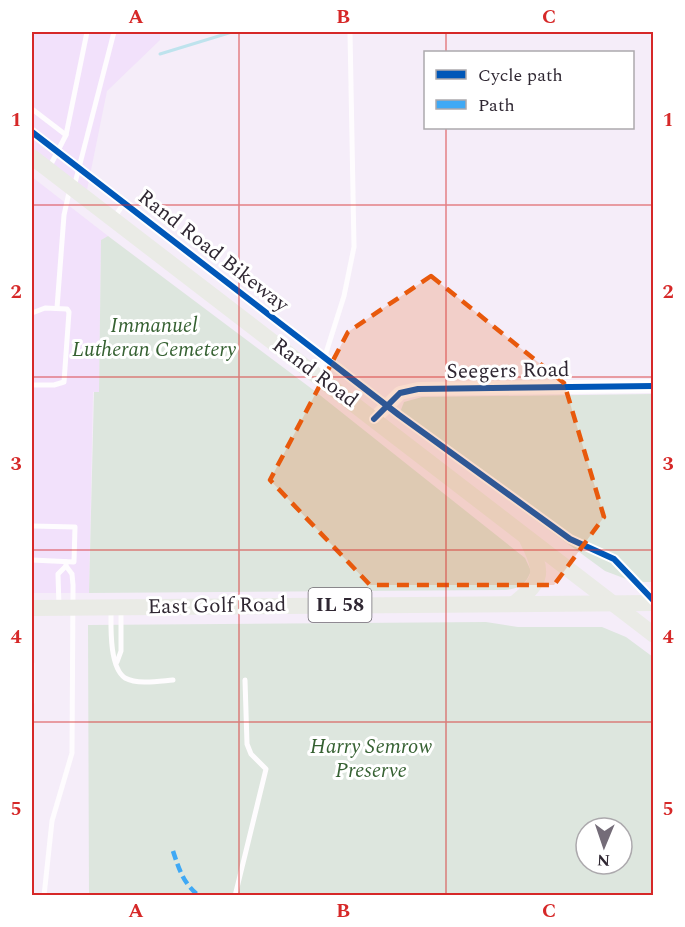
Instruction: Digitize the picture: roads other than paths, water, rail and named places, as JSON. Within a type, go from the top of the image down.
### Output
[{"type":"main road","name":"Rand Road","points":[[32,157],[654,635]]},
{"type":"main road","points":[[515,603],[535,586],[538,578],[535,556],[525,536]]},
{"type":"main road","name":"East Golf Road","points":[[32,608],[654,603]]},
{"type":"street","name":"Seegers Road","points":[[374,419],[400,393],[418,389],[654,386]]},
{"type":"lane","points":[[48,170],[66,135],[87,32]]},
{"type":"lane","points":[[57,308],[64,215],[114,32]]},
{"type":"lane","points":[[318,377],[344,296],[354,247],[350,35]]},
{"type":"lane","points":[[32,109],[66,135]]},
{"type":"lane","points":[[114,220],[124,203]]},
{"type":"lane","points":[[32,314],[45,308],[67,309],[69,312],[67,375],[64,382],[54,385],[32,385]]},
{"type":"lane","points":[[32,526],[75,527],[74,562],[66,564],[32,561]]},
{"type":"lane","points":[[66,564],[72,574],[66,608]]},
{"type":"lane","points":[[44,896],[52,821],[72,753],[66,608],[58,574],[66,564]]},
{"type":"lane","points":[[116,607],[121,651],[117,662]]},
{"type":"lane","points":[[116,607],[112,651],[125,678],[136,681],[173,680]]},
{"type":"lane","points":[[32,664],[32,702]]},
{"type":"lane","points":[[235,896],[266,769],[251,754],[247,744],[245,680]]},
{"type":"waterway","points":[[160,54],[232,32]]},
{"type":"park label","name":"Immanuel Lutheran Cemetery","points":[[154,338]]},
{"type":"park label","name":"Harry Semrow Preserve","points":[[371,759]]}]
